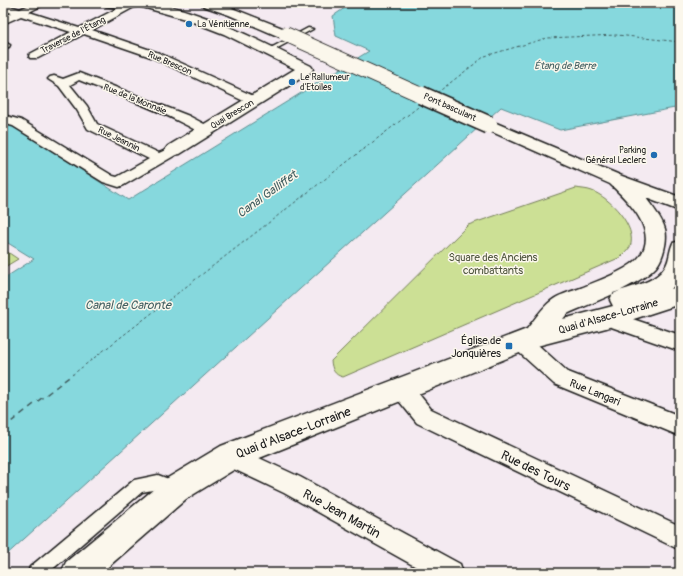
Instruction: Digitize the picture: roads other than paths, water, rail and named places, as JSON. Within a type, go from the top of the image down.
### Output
[{"type":"main road","name":"Quai Brescon","points":[[110,3],[137,3],[189,16],[229,31],[306,69],[174,150]]},
{"type":"main road","name":"Pont basculant","points":[[206,3],[233,12],[610,177],[680,204]]},
{"type":"main road","name":"Quai d'Alsace-Lorraine","points":[[528,338],[559,307],[632,274],[649,261],[655,244],[655,230],[649,216],[633,196],[610,177]]},
{"type":"main road","points":[[528,338],[667,281],[675,271],[680,259],[680,249]]},
{"type":"main road","name":"Quai d'Alsace-Lorraine","points":[[77,573],[176,489],[231,456],[528,338],[606,318],[680,295]]},
{"type":"street","points":[[3,22],[42,3]]},
{"type":"street","name":"Traverse de l'Étang","points":[[34,56],[137,3]]},
{"type":"street","name":"Rue Brescon","points":[[3,7],[154,55],[254,101]]},
{"type":"street","name":"Rue de la Monnaie","points":[[58,81],[79,76],[185,119],[206,130]]},
{"type":"street","name":"Rue Jeannin","points":[[58,81],[83,110],[92,126],[159,158]]},
{"type":"street","name":"Quai Brescon","points":[[3,119],[18,123],[108,179],[120,182],[174,150]]},
{"type":"street","points":[[606,318],[680,343]]},
{"type":"street","name":"Rue Langari","points":[[528,338],[562,378],[680,426]]},
{"type":"street","name":"Rue des Tours","points":[[402,389],[424,416],[680,538]]},
{"type":"street","name":"Rue Jean Martin","points":[[231,456],[292,485],[451,573]]},
{"type":"lane","points":[[270,50],[310,29]]},
{"type":"lane","points":[[36,573],[139,485],[158,482],[176,489]]},
{"type":"water","name":"Canal de Caronte","points":[[352,3],[680,3],[680,107],[560,130],[501,107],[3,558],[3,279],[34,259],[3,240],[3,124],[13,126],[128,200],[369,51],[336,36],[333,16]]},
{"type":"place","name":"La Vénitienne","points":[[189,24]]},
{"type":"place","name":"Le Rallumeur d'Etoiles","points":[[292,82]]},
{"type":"place","name":"Parking Général Leclerc","points":[[654,155]]},
{"type":"place","name":"Église de Jonquières","points":[[509,346]]},
{"type":"water label","name":"Étang de Berre","points":[[565,65]]},
{"type":"water label","name":"Canal Galliffet","points":[[267,194]]},
{"type":"park label","name":"Square des Anciens combattants","points":[[493,263]]}]
